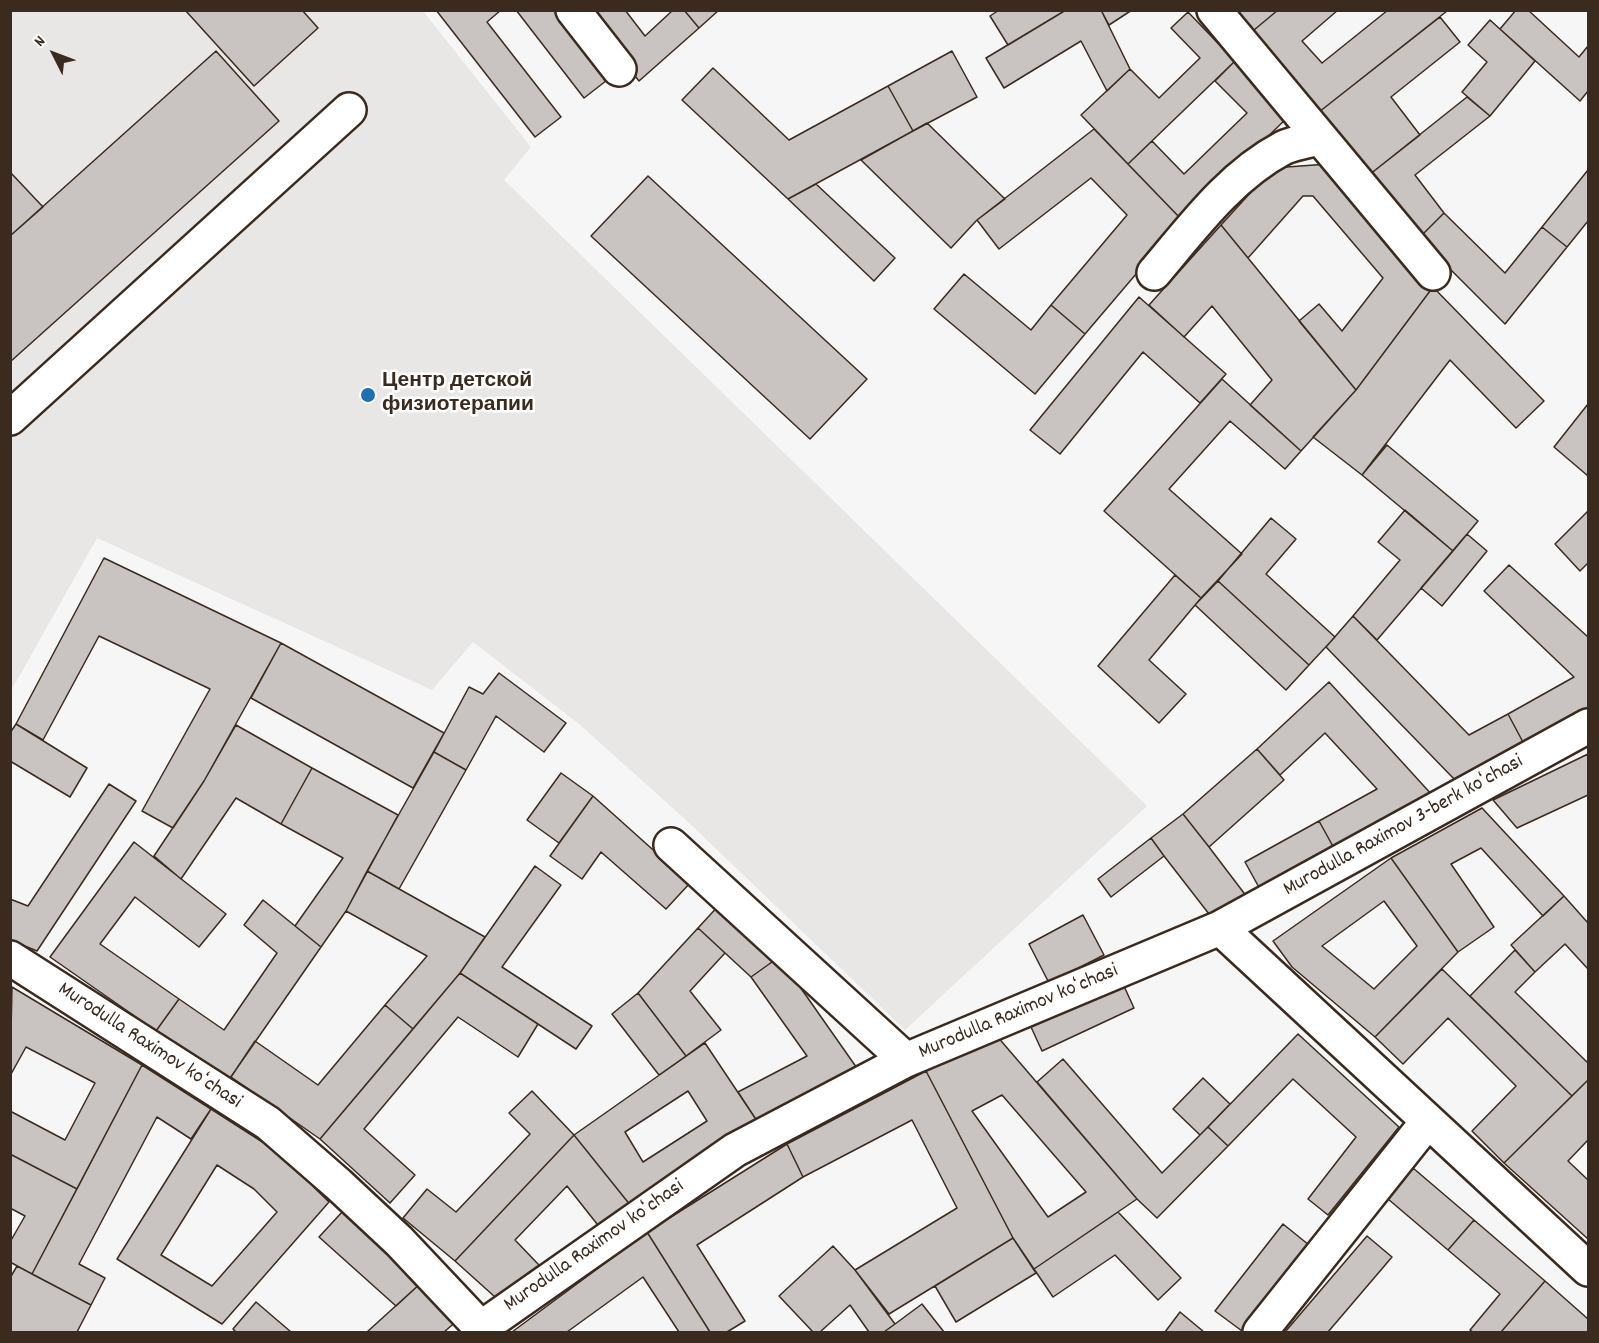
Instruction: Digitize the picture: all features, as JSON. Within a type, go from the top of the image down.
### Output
[{"type":"street","points":[[573,10],[619,69]]},
{"type":"street","points":[[1214,10],[1433,273]]},
{"type":"street","points":[[10,418],[349,110]]},
{"type":"street","points":[[1154,273],[1205,212],[1246,172],[1285,147],[1319,138]]},
{"type":"street","name":"Murodulla Raximov 3-berk koʻchasi","points":[[1220,928],[1588,726]]},
{"type":"street","points":[[671,844],[906,1060]]},
{"type":"street","points":[[1220,928],[1588,1269]]},
{"type":"street","name":"Murodulla Raximov koʻchasi","points":[[10,958],[268,1123],[399,1241],[483,1330],[735,1150],[906,1060],[1220,928]]},
{"type":"street","points":[[1260,1332],[1428,1121]]},
{"type":"shaded area","name":"Центр детской физиотерапии","points":[[11,11],[423,11],[531,147],[504,180],[1147,806],[905,1030],[686,820],[579,724],[473,642],[432,690],[97,538],[11,691]]},
{"type":"building","points":[[185,10],[302,10],[318,28],[254,86]]},
{"type":"building","points":[[436,10],[501,10],[487,22],[561,117],[535,137]]},
{"type":"building","points":[[516,10],[559,10],[611,77],[584,98]]},
{"type":"building","points":[[595,10],[625,10],[645,36],[673,10],[684,10],[699,28],[639,81],[588,16]]},
{"type":"building","points":[[684,10],[719,10],[699,28]]},
{"type":"building","points":[[999,10],[1066,10],[1008,45],[990,16]]},
{"type":"building","points":[[1066,10],[1101,10],[1130,69],[1107,91],[1081,41],[1004,88],[986,58]]},
{"type":"building","points":[[1101,10],[1132,10],[1109,25]]},
{"type":"building","points":[[1227,10],[1278,10],[1248,35]]},
{"type":"building","points":[[1278,10],[1338,10],[1302,41],[1322,63],[1388,10],[1447,11],[1319,112],[1248,35]]},
{"type":"building","points":[[1516,10],[1528,10],[1579,57],[1588,46],[1588,91],[1580,101],[1500,29]]},
{"type":"building","points":[[1188,12],[1235,61],[1128,164],[1081,115],[1130,69],[1159,98],[1200,58],[1171,28]]},
{"type":"building","points":[[1440,17],[1460,42],[1391,97],[1420,135],[1369,175],[1319,112]]},
{"type":"building","points":[[1490,20],[1535,61],[1490,116],[1462,92],[1487,62],[1468,45]]},
{"type":"building","points":[[216,51],[279,121],[10,362],[10,236]]},
{"type":"building","points":[[952,51],[977,97],[913,131],[888,86]]},
{"type":"building","points":[[1235,61],[1289,116],[1182,220],[1128,164],[1152,141],[1184,174],[1247,113],[1215,81]]},
{"type":"building","points":[[713,68],[789,140],[888,86],[913,131],[788,199],[682,100]]},
{"type":"building","points":[[1467,97],[1490,116],[1415,175],[1444,213],[1419,238],[1369,175]]},
{"type":"building","points":[[927,123],[1005,199],[977,220],[951,248],[861,160]]},
{"type":"building","points":[[1094,129],[1182,220],[1085,334],[1051,305],[1127,215],[1091,178],[999,249],[977,220]]},
{"type":"building","points":[[1328,164],[1433,287],[1356,390],[1299,321],[1319,304],[1342,331],[1383,278],[1313,196],[1303,196],[1248,258],[1221,225],[1273,168]]},
{"type":"building","points":[[1588,170],[1588,221],[1567,247],[1542,227]]},
{"type":"building","points":[[10,174],[43,207],[10,236]]},
{"type":"building","points":[[648,176],[867,379],[810,439],[591,236]]},
{"type":"building","points":[[816,184],[895,258],[874,281],[788,199]]},
{"type":"building","points":[[1444,213],[1505,273],[1542,227],[1567,247],[1505,324],[1419,238]]},
{"type":"building","points":[[1221,225],[1356,390],[1301,451],[1250,405],[1272,380],[1212,306],[1184,337],[1149,305]]},
{"type":"building","points":[[964,274],[1031,330],[1051,305],[1085,334],[1035,394],[934,309]]},
{"type":"building","points":[[1433,287],[1544,401],[1516,428],[1450,360],[1362,475],[1313,437],[1356,390]]},
{"type":"building","points":[[1139,297],[1226,374],[1200,403],[1143,352],[1060,454],[1030,430]]},
{"type":"building","points":[[1222,379],[1301,451],[1285,469],[1230,421],[1169,489],[1242,554],[1201,598],[1104,511]]},
{"type":"building","points":[[1588,404],[1588,476],[1554,447]]},
{"type":"building","points":[[1387,445],[1478,521],[1453,551],[1362,475]]},
{"type":"building","points":[[1405,510],[1453,551],[1377,640],[1353,616],[1400,560],[1378,542]]},
{"type":"building","points":[[1588,511],[1588,563],[1580,571],[1555,544]]},
{"type":"building","points":[[1271,518],[1296,539],[1266,574],[1335,637],[1309,665],[1218,581]]},
{"type":"building","points":[[1467,534],[1487,551],[1442,606],[1421,588]]},
{"type":"building","points":[[104,558],[281,643],[204,781],[173,828],[142,811],[210,689],[99,636],[43,740],[16,724]]},
{"type":"building","points":[[1509,565],[1588,637],[1588,709],[1524,744],[1508,714],[1574,677],[1484,591]]},
{"type":"building","points":[[1175,575],[1201,598],[1149,660],[1186,694],[1159,723],[1098,666]]},
{"type":"building","points":[[1218,581],[1309,665],[1286,690],[1195,605]]},
{"type":"building","points":[[1353,616],[1469,735],[1508,714],[1524,744],[1456,781],[1326,647]]},
{"type":"building","points":[[281,643],[444,733],[413,788],[251,698]]},
{"type":"building","points":[[499,673],[566,723],[544,752],[496,716],[466,770],[434,752],[469,687],[483,694]]},
{"type":"building","points":[[1329,682],[1433,796],[1335,850],[1319,821],[1377,789],[1325,733],[1280,775],[1257,749]]},
{"type":"building","points":[[16,724],[87,768],[70,797],[10,761],[10,733]]},
{"type":"building","points":[[236,725],[312,768],[281,824],[236,798],[181,879],[154,856],[204,781]]},
{"type":"building","points":[[1257,749],[1284,780],[1209,847],[1183,814]]},
{"type":"building","points":[[434,752],[466,770],[399,889],[367,871]]},
{"type":"building","points":[[1588,754],[1588,795],[1517,828],[1493,800]]},
{"type":"building","points":[[312,768],[398,815],[346,911],[321,947],[295,926],[343,858],[281,824]]},
{"type":"building","points":[[561,773],[593,796],[559,843],[527,820]]},
{"type":"building","points":[[109,784],[136,801],[37,951],[10,940],[10,899],[28,906]]},
{"type":"building","points":[[593,796],[690,883],[666,909],[601,852],[582,879],[550,856]]},
{"type":"building","points":[[1482,808],[1564,896],[1543,916],[1481,848],[1451,864],[1494,927],[1458,952],[1391,858]]},
{"type":"building","points":[[1183,814],[1247,897],[1209,914],[1164,856],[1151,838]]},
{"type":"building","points":[[1319,821],[1335,850],[1261,891],[1245,862]]},
{"type":"building","points":[[1151,838],[1164,856],[1111,897],[1098,879]]},
{"type":"building","points":[[134,842],[226,914],[199,947],[135,897],[100,944],[179,999],[156,1031],[50,957]]},
{"type":"building","points":[[1391,858],[1458,952],[1375,1037],[1292,967],[1273,941]],"holes":[[[1384,901],[1417,946],[1374,989],[1322,946]]]},
{"type":"building","points":[[535,866],[561,885],[502,967],[592,1026],[576,1049],[460,973]]},
{"type":"building","points":[[367,871],[485,937],[460,973],[413,1029],[385,1005],[427,956],[346,911]]},
{"type":"building","points":[[1564,896],[1588,923],[1588,969],[1565,944],[1535,972],[1511,945]]},
{"type":"building","points":[[263,900],[321,947],[228,1081],[156,1031],[179,999],[224,1030],[277,953],[244,925]]},
{"type":"building","points":[[721,903],[779,957],[751,977],[698,928]]},
{"type":"building","points":[[1083,915],[1104,955],[1049,983],[1029,944]]},
{"type":"building","points":[[698,928],[725,953],[690,991],[721,1030],[686,1056],[638,993]]},
{"type":"building","points":[[1515,950],[1535,972],[1515,992],[1588,1063],[1588,1080],[1572,1096],[1470,996]]},
{"type":"building","points":[[779,957],[859,1071],[759,1124],[738,1092],[807,1056],[751,977]]},
{"type":"building","points":[[1442,969],[1572,1096],[1504,1163],[1472,1131],[1516,1086],[1448,1018],[1403,1064],[1375,1037]]},
{"type":"building","points":[[460,973],[538,1024],[518,1057],[458,1017],[364,1129],[415,1175],[390,1203],[320,1139]]},
{"type":"building","points":[[1123,984],[1134,1008],[1042,1051],[1031,1027]]},
{"type":"building","points":[[12,987],[142,1065],[77,1189],[10,1154],[10,1111],[65,1140],[95,1083],[26,1047],[10,1076]]},
{"type":"building","points":[[638,993],[686,1056],[659,1075],[612,1014]]},
{"type":"building","points":[[385,1005],[413,1029],[320,1139],[231,1077],[255,1041],[318,1085]]},
{"type":"building","points":[[1298,1034],[1399,1127],[1328,1215],[1308,1199],[1356,1137],[1293,1079],[1228,1146],[1208,1127]]},
{"type":"building","points":[[996,1035],[1137,1199],[1034,1269],[1013,1238],[926,1071]],"holes":[[[1002,1095],[1086,1192],[1048,1217],[972,1111]]]},
{"type":"building","points":[[705,1043],[759,1124],[631,1206],[574,1135]],"holes":[[[688,1091],[707,1121],[643,1162],[625,1132]]]},
{"type":"building","points":[[1063,1059],[1162,1173],[1208,1127],[1228,1146],[1157,1218],[1137,1199],[1037,1082]]},
{"type":"building","points":[[142,1065],[211,1109],[191,1139],[157,1117],[79,1264],[105,1278],[91,1305],[32,1274]]},
{"type":"building","points":[[926,1071],[1013,1238],[889,1314],[855,1270],[957,1208],[912,1120],[803,1177],[787,1144]]},
{"type":"building","points":[[1203,1078],[1230,1104],[1200,1135],[1173,1109]]},
{"type":"building","points":[[1588,1080],[1588,1140],[1568,1161],[1588,1180],[1588,1239],[1504,1163]]},
{"type":"building","points":[[532,1091],[574,1135],[455,1261],[403,1218],[427,1189],[456,1212],[530,1134],[509,1113]]},
{"type":"building","points":[[211,1109],[278,1152],[329,1202],[222,1324],[117,1259]],"holes":[[[217,1165],[254,1189],[277,1212],[212,1286],[161,1255]]]},
{"type":"building","points":[[574,1135],[631,1206],[601,1229],[567,1186],[515,1240],[539,1265],[495,1297],[455,1261]]},
{"type":"building","points":[[787,1144],[803,1177],[697,1245],[745,1321],[727,1332],[710,1332],[647,1232]]},
{"type":"building","points":[[10,1154],[77,1189],[32,1274],[10,1262],[10,1242],[25,1216],[10,1208]]},
{"type":"building","points":[[1413,1168],[1474,1220],[1448,1250],[1388,1199]]},
{"type":"building","points":[[343,1211],[422,1282],[396,1306],[319,1237]]},
{"type":"building","points":[[1118,1212],[1181,1278],[1158,1300],[1115,1255],[1053,1297],[1034,1269]]},
{"type":"building","points":[[1474,1220],[1545,1281],[1501,1332],[1473,1332],[1470,1330],[1500,1294],[1448,1250]]},
{"type":"building","points":[[1283,1224],[1309,1245],[1242,1331],[1215,1311]]},
{"type":"building","points":[[647,1232],[710,1332],[679,1332],[643,1277],[567,1332],[512,1332]]},
{"type":"building","points":[[1367,1236],[1392,1257],[1328,1332],[1285,1332]]},
{"type":"building","points":[[1013,1238],[1036,1273],[956,1322],[935,1286]]},
{"type":"building","points":[[833,1246],[855,1270],[895,1324],[884,1332],[869,1332],[850,1305],[820,1332],[813,1332],[779,1296]]},
{"type":"building","points":[[17,1266],[91,1305],[77,1332],[10,1332],[10,1278]]},
{"type":"building","points":[[1545,1281],[1588,1319],[1588,1332],[1501,1332]]},
{"type":"building","points":[[422,1282],[458,1320],[444,1332],[367,1332]]},
{"type":"building","points":[[256,1302],[291,1332],[236,1332],[233,1329]]},
{"type":"building","points":[[922,1304],[944,1332],[884,1332],[895,1324]]},
{"type":"building","points":[[1180,1312],[1204,1332],[1165,1332]]},
{"type":"place","name":"Центр детской физиотерапии","points":[[368,395]]}]
